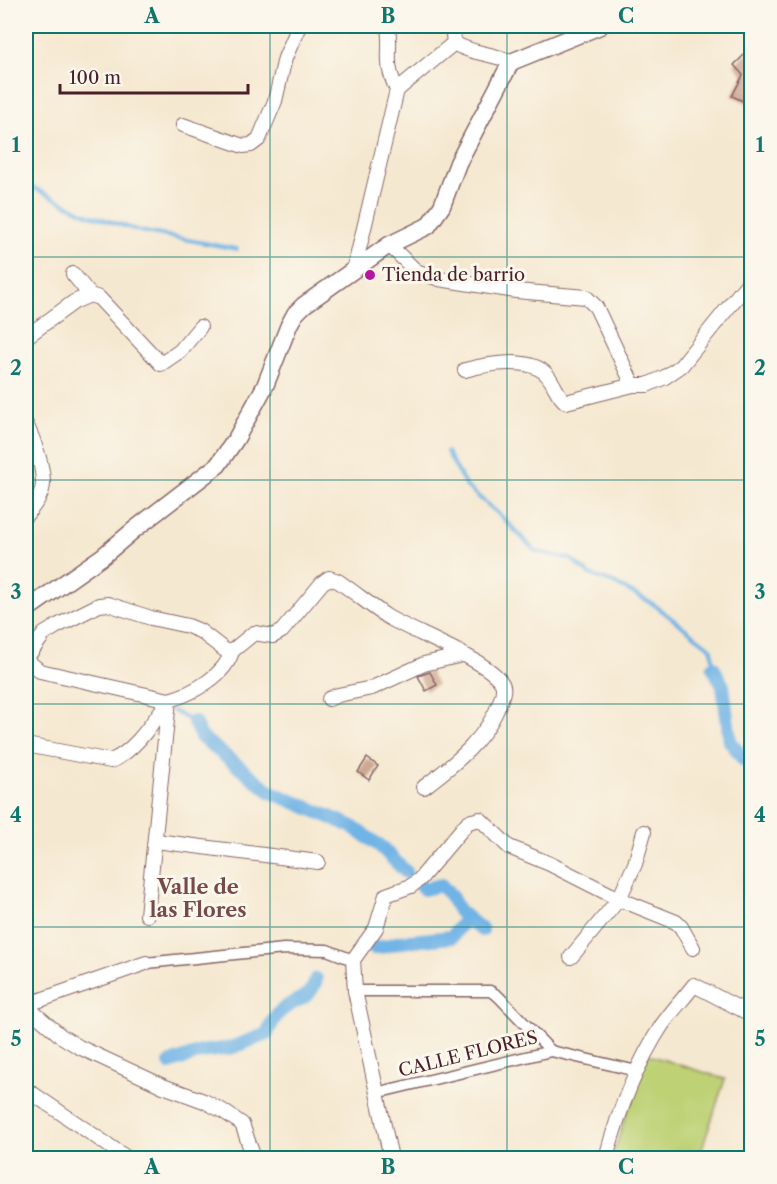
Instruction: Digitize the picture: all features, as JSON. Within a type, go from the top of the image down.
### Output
[{"type":"street","points":[[183,125],[243,146],[251,145],[259,139],[275,101],[285,58],[299,26]]},
{"type":"street","points":[[388,26],[387,63],[397,90]]},
{"type":"street","points":[[452,26],[454,43],[463,49],[498,55],[511,62]]},
{"type":"street","points":[[26,610],[103,556],[218,465],[236,439],[265,386],[283,335],[295,314],[304,305],[389,244],[428,226],[442,206],[458,163],[511,62],[600,26]]},
{"type":"street","points":[[354,270],[397,90],[454,43]]},
{"type":"street","points":[[389,244],[416,272],[439,279],[516,291],[586,297],[596,307],[633,385]]},
{"type":"street","points":[[73,274],[90,294],[99,298],[161,364],[180,351],[200,327]]},
{"type":"street","points":[[465,370],[503,363],[540,368],[547,375],[560,398],[566,402],[633,385],[647,385],[681,366],[752,278]]},
{"type":"street","points":[[26,337],[74,302],[90,294]]},
{"type":"street","points":[[26,424],[38,456],[44,485],[36,502],[26,515]]},
{"type":"street","points":[[232,651],[226,651],[200,631],[188,626],[151,618],[108,604],[99,605],[45,634],[26,659],[40,671],[169,700],[186,696],[198,689],[229,662],[232,651],[254,633],[273,636],[282,631],[329,578],[338,581],[387,616],[483,666],[502,682],[504,691],[498,709],[482,736],[452,767],[424,787]]},
{"type":"street","points":[[329,699],[372,688],[423,664],[462,655]]},
{"type":"street","points":[[26,745],[111,761],[119,758],[138,741],[169,700]]},
{"type":"street","points":[[147,915],[169,700]]},
{"type":"street","points":[[391,1158],[355,991],[353,960],[376,928],[386,896],[411,886],[420,879],[468,822],[480,819],[509,847],[550,864],[619,899],[676,922],[693,948]]},
{"type":"street","points":[[571,957],[619,899],[635,864],[644,832]]},
{"type":"street","points":[[156,841],[318,862]]},
{"type":"street","points":[[254,1158],[242,1124],[223,1111],[79,1047],[61,1036],[26,1005],[146,963],[284,949],[327,950],[353,960]]},
{"type":"street","points":[[606,1158],[626,1096],[637,1071],[662,1026],[694,985],[752,1015]]},
{"type":"street","points":[[355,991],[490,992],[498,996],[551,1051]]},
{"type":"street","name":"CALLE FLORES","points":[[376,1093],[551,1051],[637,1071]]},
{"type":"street","points":[[26,1089],[127,1158]]},
{"type":"green space","points":[[646,1054],[725,1079],[699,1158],[612,1158]]},
{"type":"building","points":[[746,53],[751,58],[752,56],[752,93],[747,103],[732,96],[743,75],[734,65]]},
{"type":"building","points":[[430,672],[437,685],[426,691],[418,676]]},
{"type":"building","points":[[367,758],[378,766],[369,780],[358,772]]},
{"type":"waterway","points":[[26,184],[84,213],[140,231],[237,249]]},
{"type":"waterway","points":[[447,452],[466,486],[501,516],[535,551],[571,559],[589,574],[614,583],[653,604],[712,649],[713,667]]},
{"type":"waterway","points":[[713,667],[723,686],[730,741],[744,760]]},
{"type":"waterway","points":[[173,711],[194,722]]},
{"type":"waterway","points":[[194,722],[201,737],[271,792],[351,826],[380,846],[406,872]]},
{"type":"waterway","points":[[421,886],[424,889],[441,885],[451,896],[459,911],[482,930]]},
{"type":"waterway","points":[[373,948],[400,942],[452,937],[462,923],[470,920]]},
{"type":"waterway","points":[[170,1063],[201,1052],[230,1048],[267,1034],[279,1012],[307,995],[316,979]]},
{"type":"place","name":"Tienda de barrio","points":[[370,275]]},
{"type":"district","name":"Valle de las Flores","points":[[198,898]]}]
